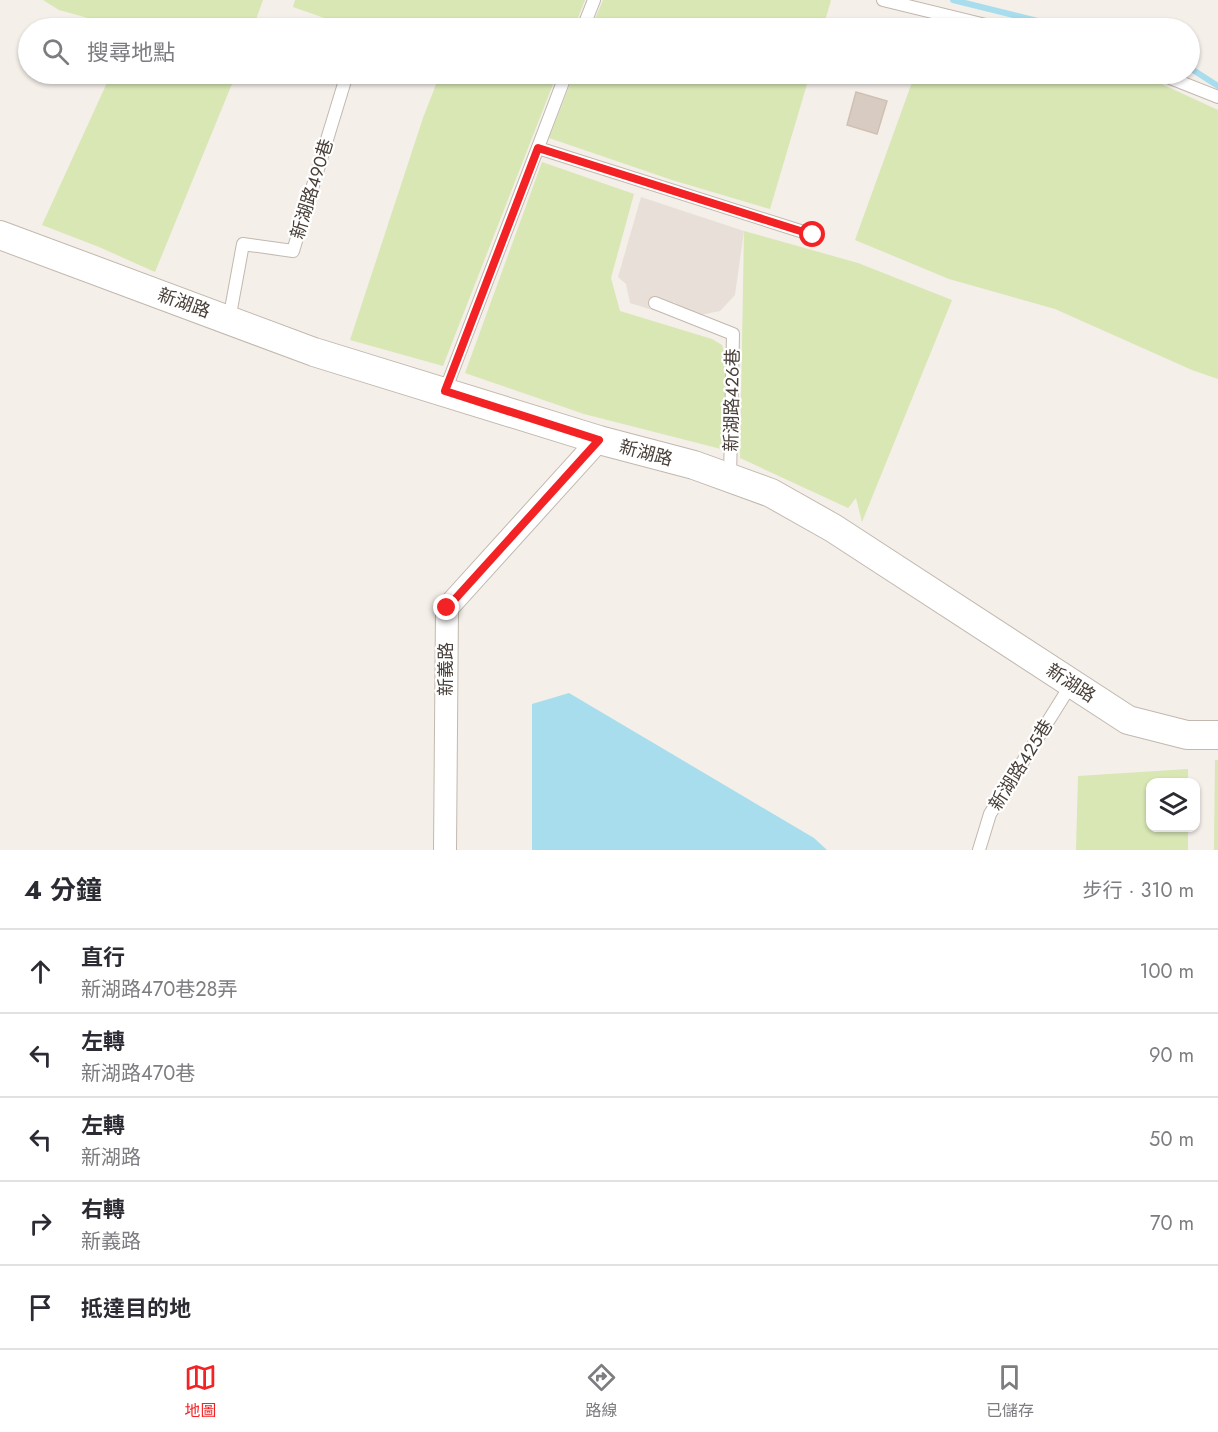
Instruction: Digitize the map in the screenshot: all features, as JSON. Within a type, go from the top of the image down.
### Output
[{"type":"street","name":"新湖路","points":[[0,235],[314,352],[599,440],[694,465],[771,493],[833,528],[1128,720],[1187,735],[1218,735]]},
{"type":"street","name":"新義路","points":[[445,850],[447,608],[599,440]]},
{"type":"lane","points":[[587,18],[594,0]]},
{"type":"lane","points":[[883,0],[956,18]]},
{"type":"lane","name":"新湖路490巷","points":[[229,320],[243,244],[293,251],[344,84]]},
{"type":"lane","points":[[445,391],[562,84]]},
{"type":"lane","points":[[1185,84],[1218,97]]},
{"type":"lane","points":[[538,148],[813,235]]},
{"type":"lane","name":"新湖路426巷","points":[[655,303],[733,334],[730,479]]},
{"type":"lane","name":"新湖路425巷","points":[[979,850],[990,814],[1072,683]]},
{"type":"shaded area","points":[[641,197],[744,231],[735,295],[720,311],[691,317],[674,302],[662,313],[630,303],[626,284],[618,277]]},
{"type":"green space","points":[[43,0],[263,0],[257,18],[88,18],[59,10]]},
{"type":"green space","points":[[295,0],[585,0],[578,18],[324,18],[293,7]]},
{"type":"green space","points":[[603,0],[831,0],[826,18],[595,18]]},
{"type":"green space","points":[[106,84],[232,84],[155,272],[42,225]]},
{"type":"green space","points":[[436,84],[553,84],[443,366],[350,340]]},
{"type":"green space","points":[[570,84],[807,84],[770,209],[672,180],[549,138]]},
{"type":"green space","points":[[911,84],[1162,84],[1218,110],[1218,379],[1192,370],[1055,309],[949,279],[855,240]]},
{"type":"green space","points":[[542,162],[634,194],[611,278],[620,311],[712,339],[722,345],[726,357],[725,450],[584,414],[465,373]]},
{"type":"green space","points":[[744,231],[858,263],[952,300],[862,522],[856,498],[848,508],[740,458]]},
{"type":"green space","points":[[1215,760],[1218,760],[1218,850],[1214,850]]},
{"type":"green space","points":[[1188,769],[1188,778],[1146,778],[1146,832],[1188,832],[1188,850],[1076,850],[1078,776]]},
{"type":"water","points":[[569,693],[814,838],[827,850],[532,850],[532,704]]},
{"type":"building","points":[[856,92],[887,101],[877,134],[847,125]]},
{"type":"waterway","points":[[953,0],[1026,18]]},
{"type":"waterway","points":[[1200,74],[1218,86]]},
{"type":"route","points":[[447,608],[599,440],[445,391],[538,148],[813,235]]}]
